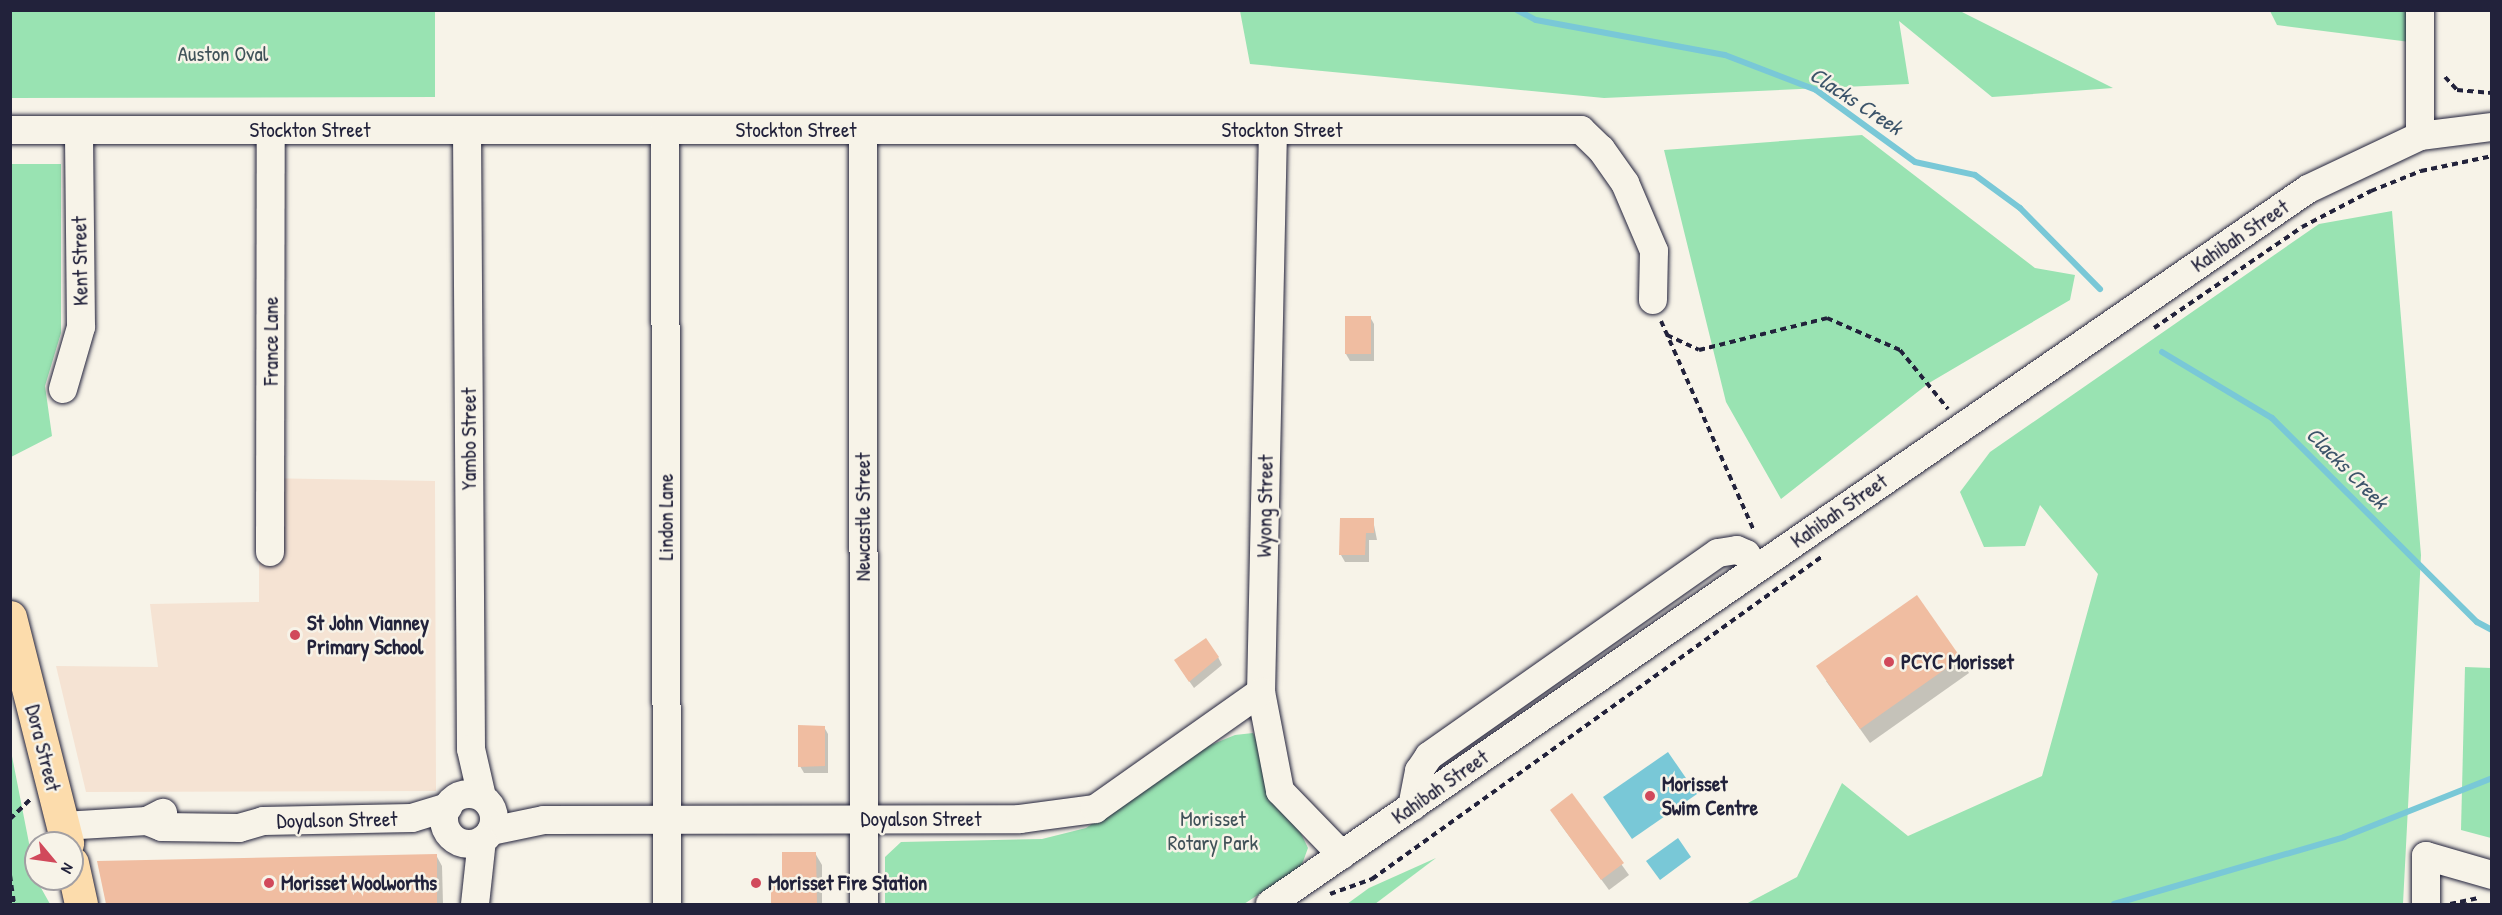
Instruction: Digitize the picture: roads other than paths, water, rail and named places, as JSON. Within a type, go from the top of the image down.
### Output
[{"type":"main road","name":"Dora Street","points":[[10,617],[64,831]]},
{"type":"street","points":[[2420,10],[2420,136],[2492,127]]},
{"type":"street","name":"Stockton Street","points":[[10,130],[1581,130],[1601,149],[1625,183],[1638,212],[1654,251],[1653,300]]},
{"type":"street","name":"Kent Street","points":[[63,389],[81,327],[79,130]]},
{"type":"street","name":"France Lane","points":[[270,552],[271,130]]},
{"type":"street","name":"Yambo Street","points":[[466,130],[471,749],[469,819],[475,897]]},
{"type":"street","name":"Lindon Lane","points":[[665,130],[667,904]]},
{"type":"street","name":"Newcastle Street","points":[[863,130],[864,904]]},
{"type":"street","name":"Wyong Street","points":[[1274,130],[1261,692],[1280,791],[1342,855]]},
{"type":"street","name":"Kahibah Street","points":[[1270,904],[2308,189],[2420,136]]},
{"type":"street","name":"Doyalson Street","points":[[84,831],[147,821],[163,813],[240,813],[263,821],[412,818],[1020,819],[1095,809],[1261,692]]},
{"type":"street","points":[[2426,904],[2426,856],[2486,887]]},
{"type":"water","name":"Morisset Swim Centre","points":[[1668,752],[1697,794],[1632,839],[1603,797]]},
{"type":"water","points":[[1678,838],[1691,857],[1660,880],[1646,861]]},
{"type":"waterway","name":"Clacks Creek","points":[[1517,10],[1536,20],[1725,55],[1816,90],[1915,162],[1975,175],[2020,208],[2100,289]]},
{"type":"waterway","name":"Clacks Creek","points":[[2162,352],[2272,418],[2477,622],[2492,630]]},
{"type":"waterway","name":"Clacks Creek","points":[[2114,904],[2344,837],[2492,778]]},
{"type":"place","name":"St John Vianney Primary School","points":[[295,635]]},
{"type":"place","name":"PCYC Morisset","points":[[1889,662]]},
{"type":"place","name":"Morisset Swim Centre","points":[[1650,796]]},
{"type":"place","name":"Morisset Woolworths","points":[[269,883]]},
{"type":"place","name":"Morisset Fire Station","points":[[756,883]]},
{"type":"park label","name":"Auston Oval","points":[[223,54]]},
{"type":"park label","name":"Morisset Rotary Park","points":[[1213,831]]}]
